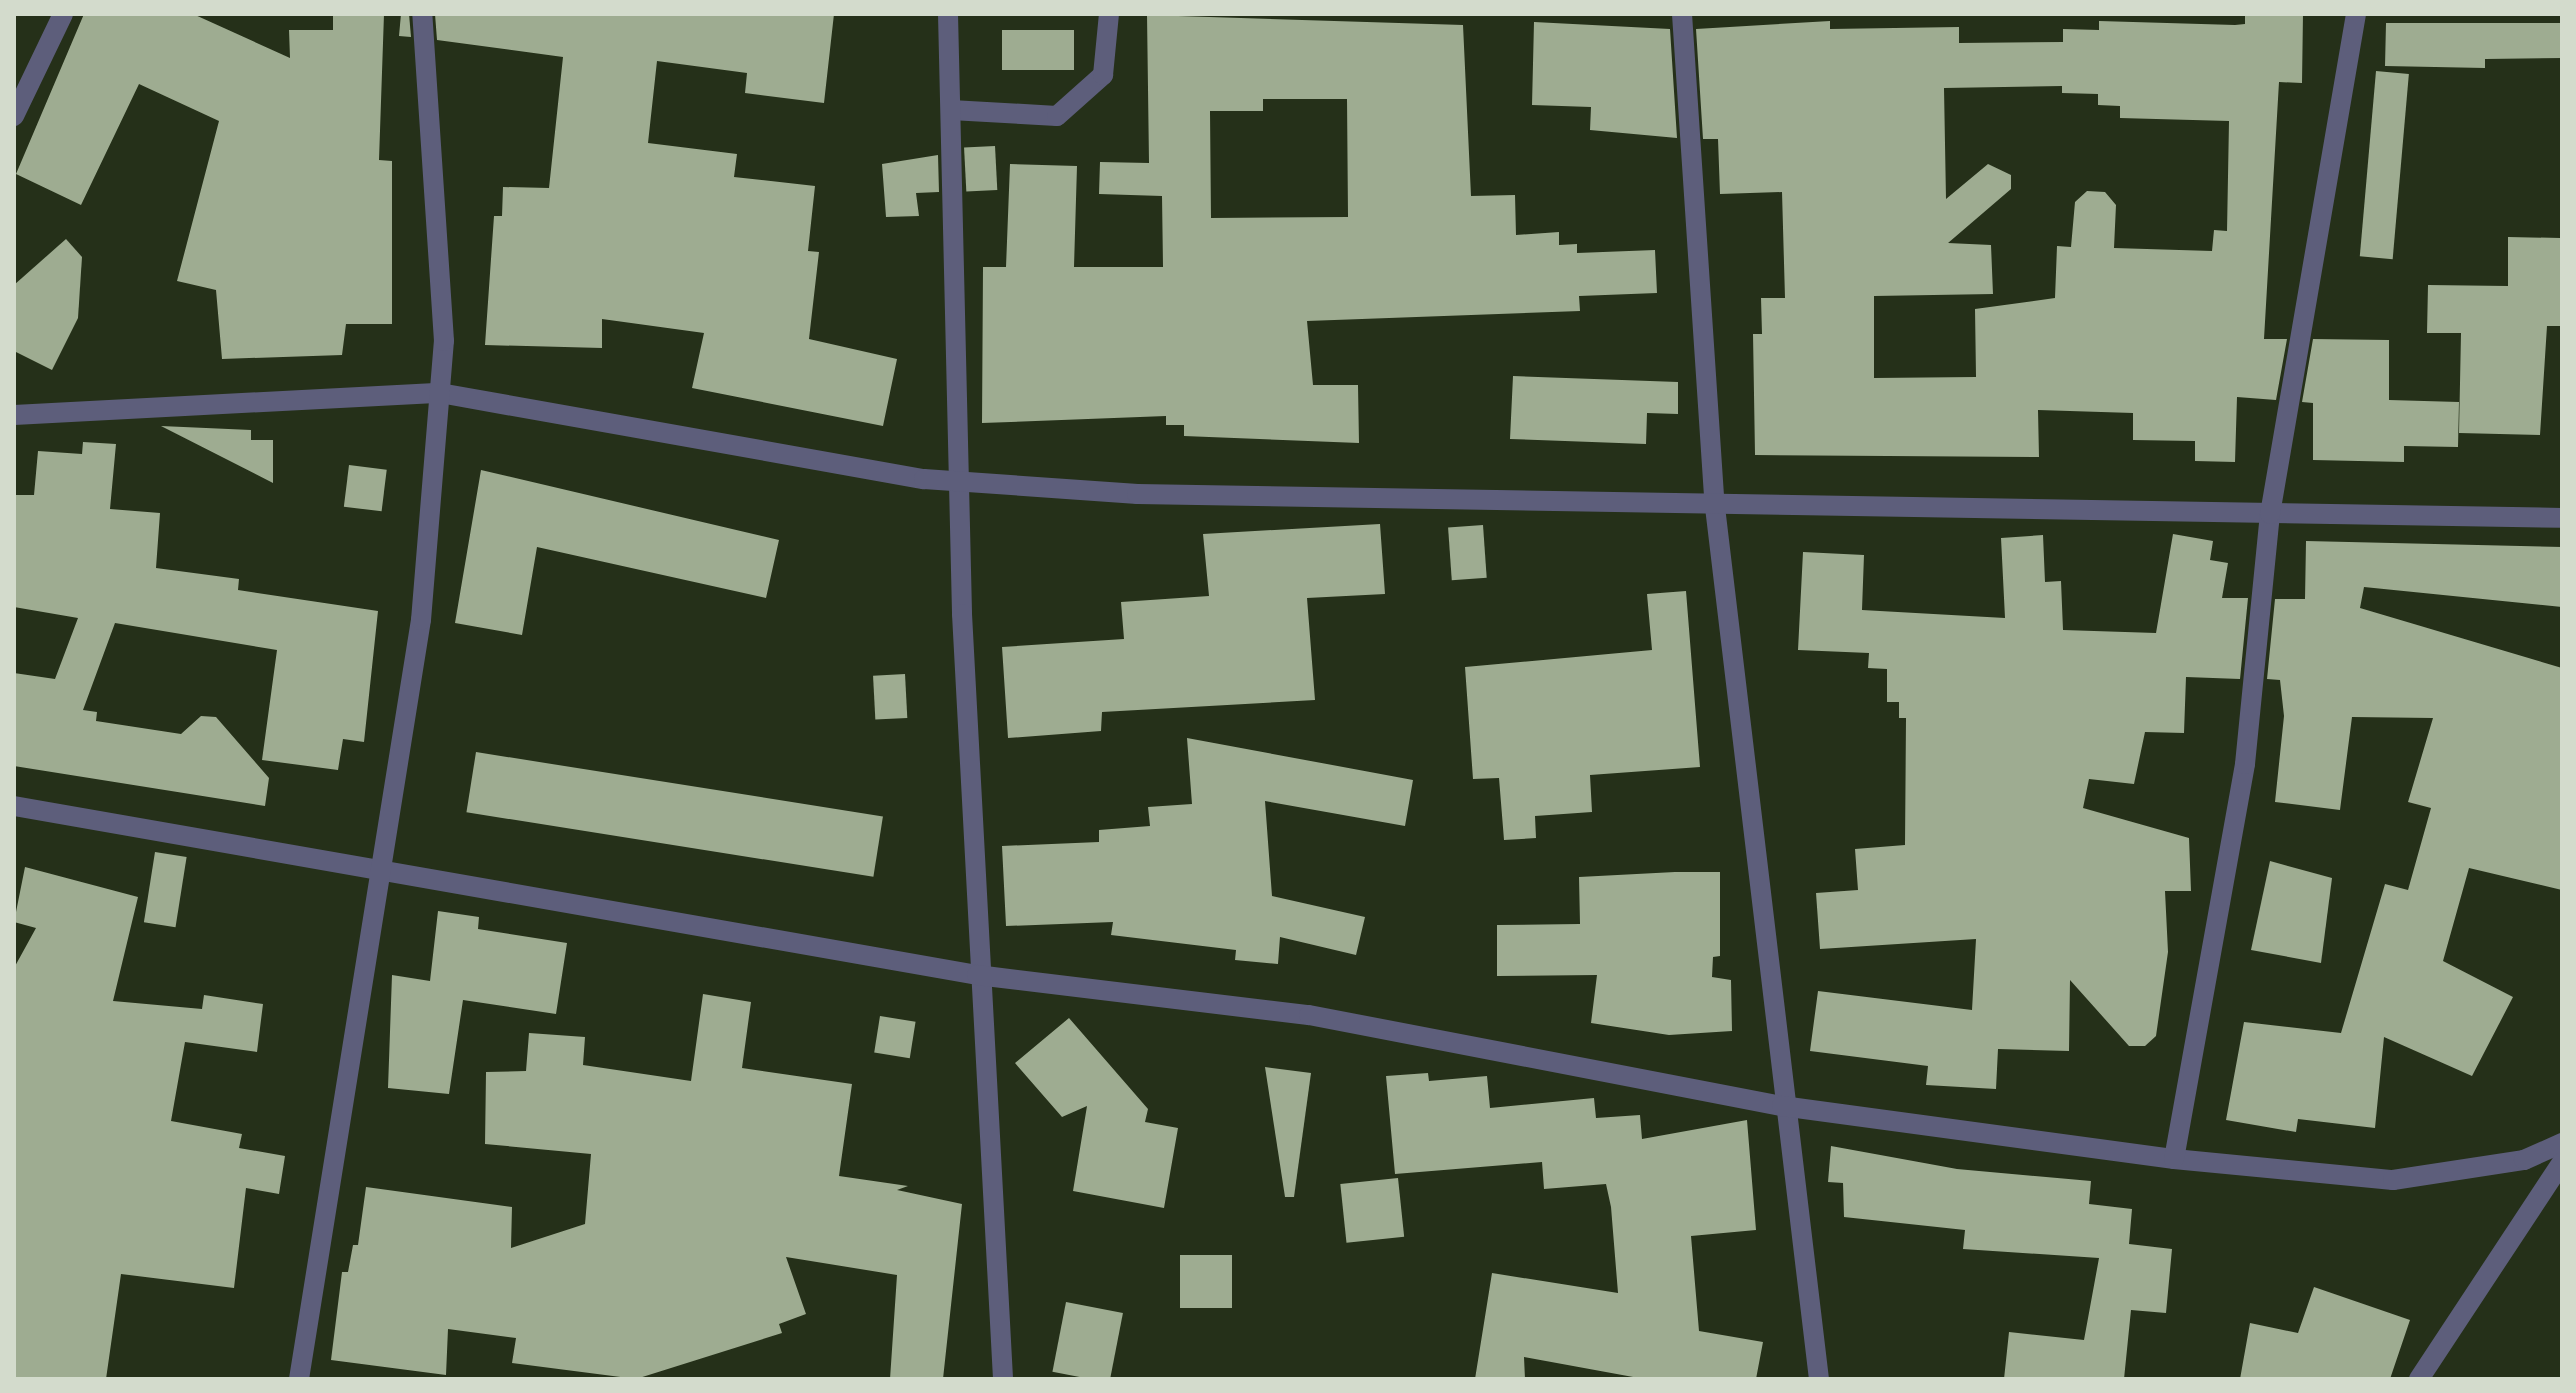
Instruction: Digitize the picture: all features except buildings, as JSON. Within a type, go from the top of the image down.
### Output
[{"type":"street","points":[[14,116],[63,14]]},
{"type":"street","points":[[299,1379],[379,866],[421,620],[444,341],[422,14]]},
{"type":"street","points":[[948,14],[977,975],[1003,1379]]},
{"type":"street","points":[[951,110],[1057,116],[1103,75],[1109,14]]},
{"type":"street","points":[[1682,14],[1715,507],[1782,1106],[1819,1379]]},
{"type":"street","points":[[2174,1159],[2245,764],[2270,514],[2356,14]]},
{"type":"street","points":[[14,415],[440,393],[963,482],[1137,494],[1715,507],[2562,518]]},
{"type":"street","points":[[14,806],[379,866],[977,975],[1309,1015],[1782,1106],[2174,1159],[2393,1180],[2524,1160],[2562,1143]]},
{"type":"street","points":[[2419,1379],[2562,1162]]}]
